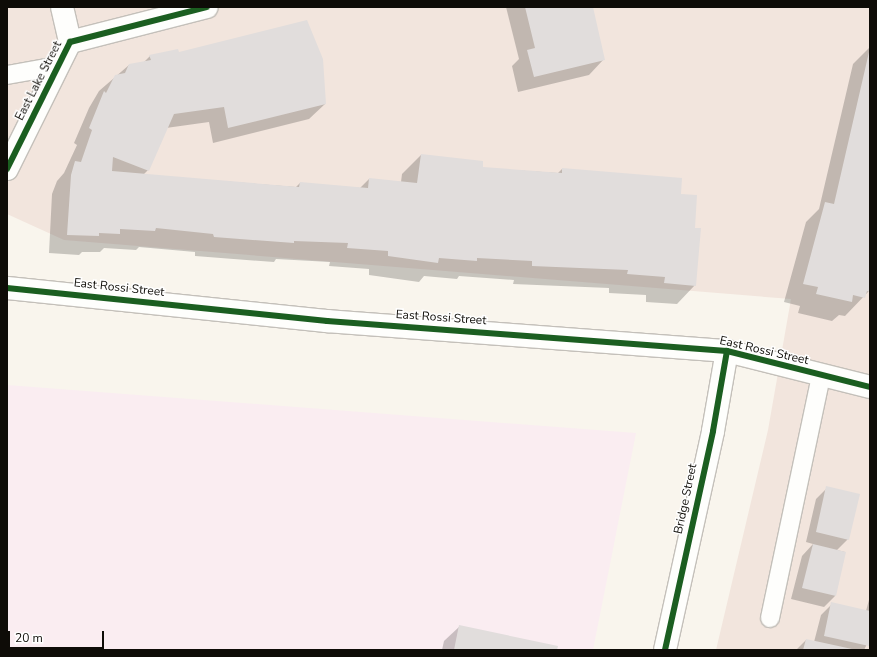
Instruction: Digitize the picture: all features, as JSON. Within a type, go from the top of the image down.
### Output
[{"type":"street","points":[[62,7],[70,42]]},
{"type":"street","name":"East Lake Street","points":[[7,169],[70,42],[207,7]]},
{"type":"street","name":"East Rossi Street","points":[[8,290],[327,321],[726,351],[870,387]]},
{"type":"street","name":"Bridge Street","points":[[665,650],[713,431],[726,351]]},
{"type":"lane","points":[[7,75],[58,66]]},
{"type":"lane","points":[[770,618],[821,375]]},
{"type":"shaded area","points":[[7,7],[870,7],[870,650],[716,650],[768,430],[791,299],[64,240],[7,214]]},
{"type":"shaded area","points":[[7,385],[636,433],[593,650],[7,650]]},
{"type":"building","points":[[525,7],[593,7],[605,60],[534,77],[527,50],[535,48]]},
{"type":"building","points":[[307,20],[323,59],[326,104],[228,128],[224,107],[174,114],[149,171],[113,157],[112,171],[299,187],[300,182],[368,188],[369,178],[417,183],[421,154],[483,161],[483,167],[562,173],[562,168],[682,178],[681,194],[697,195],[695,228],[701,228],[696,286],[664,283],[665,277],[627,274],[628,270],[532,266],[532,261],[477,258],[477,261],[439,258],[438,263],[388,256],[388,251],[347,248],[348,243],[294,241],[294,243],[214,237],[213,234],[156,228],[155,231],[120,229],[120,234],[99,233],[99,236],[67,235],[71,175],[75,161],[81,162],[92,130],[89,128],[104,91],[106,93],[115,75],[125,73],[129,64],[151,60],[149,55],[178,49],[179,52]]},
{"type":"building","points":[[869,52],[870,292],[867,291],[865,298],[853,295],[852,302],[816,294],[818,287],[803,284],[825,202],[834,204]]},
{"type":"building","points":[[826,486],[860,494],[849,540],[816,532]]},
{"type":"building","points":[[813,544],[846,552],[836,596],[802,588]]},
{"type":"building","points":[[831,602],[870,611],[869,646],[824,636]]},
{"type":"building","points":[[459,625],[558,646],[557,650],[454,650]]},
{"type":"building","points":[[806,639],[852,649],[852,650],[803,650]]},
{"type":"cycle path","points":[[7,169],[70,42],[207,7]]},
{"type":"cycle path","points":[[7,288],[327,321],[727,351],[870,387]]},
{"type":"cycle path","points":[[665,650],[713,431],[727,351]]}]
